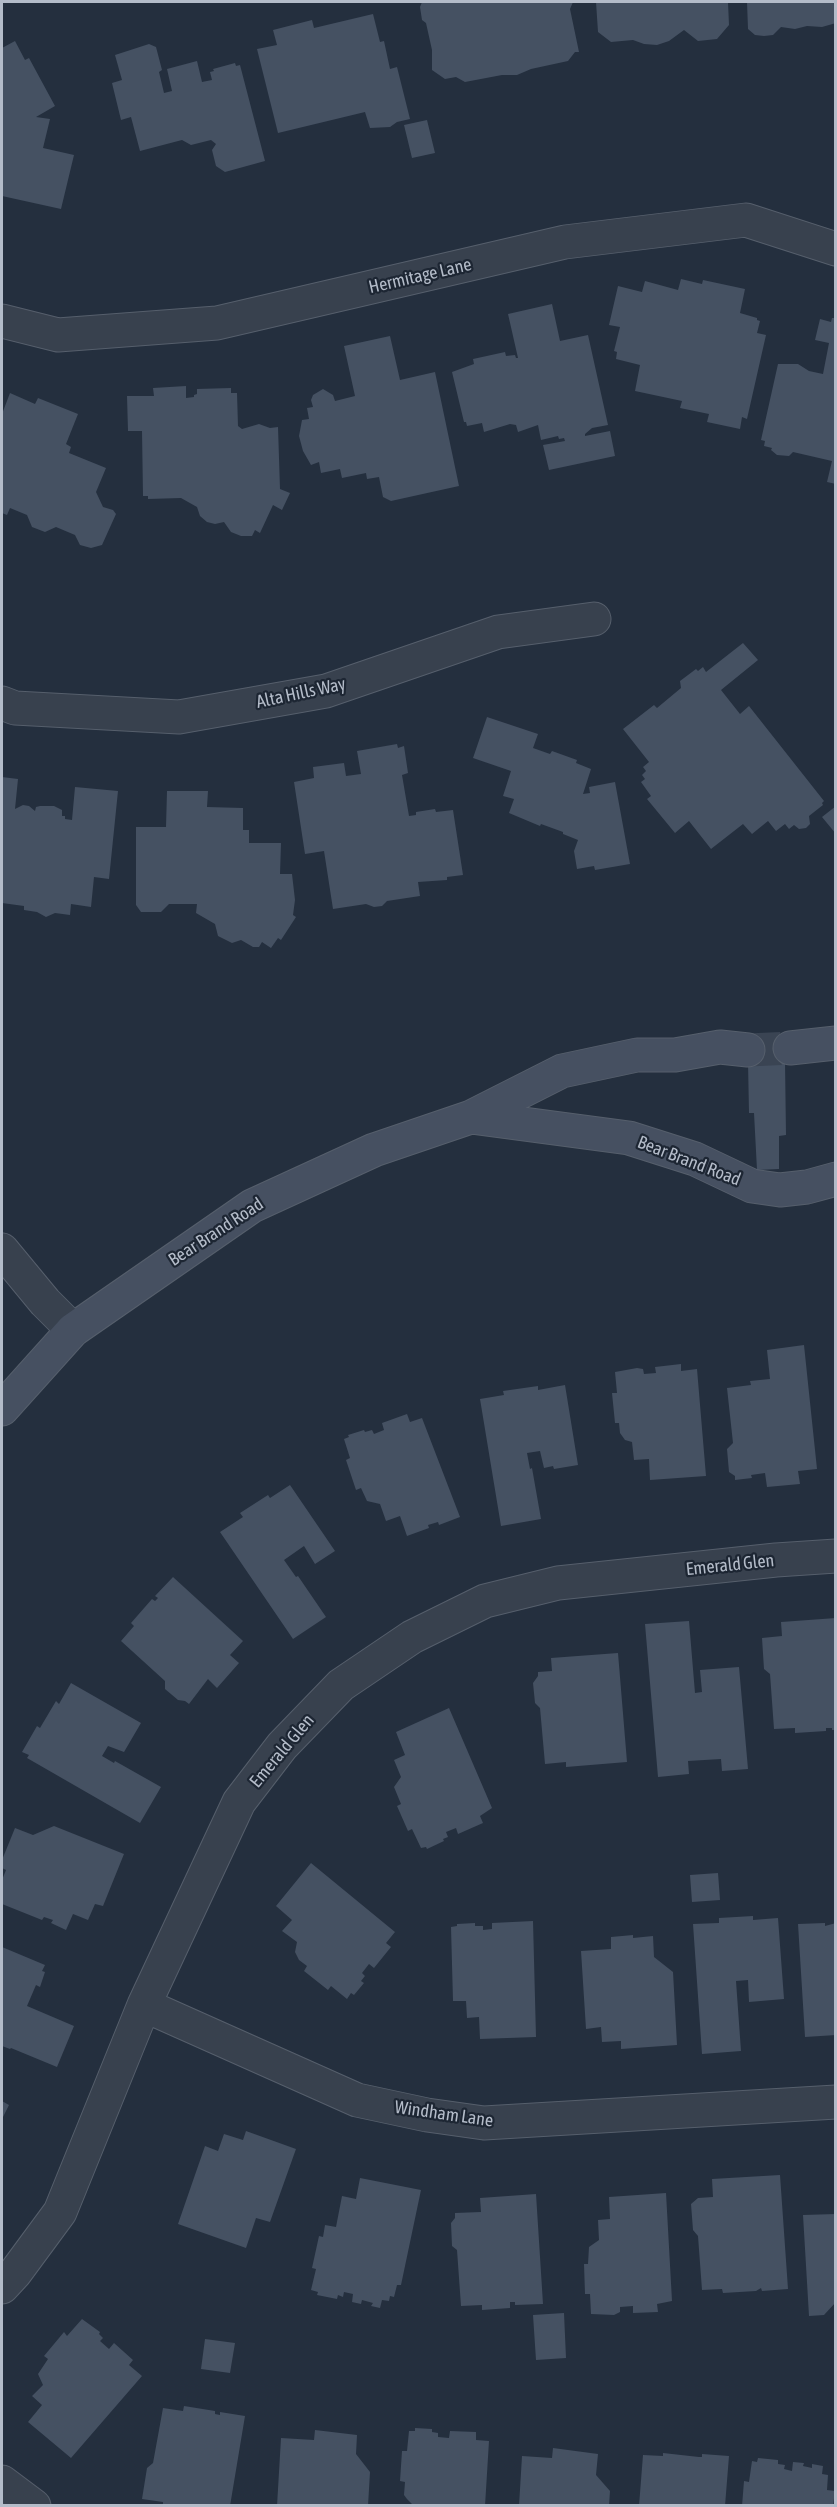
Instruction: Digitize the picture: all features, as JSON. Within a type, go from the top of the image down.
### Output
[{"type":"street","name":"Hermitage Lane","points":[[2,321],[58,335],[217,323],[566,242],[746,220],[836,249]]},
{"type":"street","name":"Alta Hills Way","points":[[2,703],[15,708],[178,717],[326,692],[498,632],[594,619]]},
{"type":"street","points":[[789,1048],[836,1043]]},
{"type":"street","name":"Bear Brand Road","points":[[2,1409],[73,1330],[252,1206],[374,1150],[471,1117],[562,1071],[637,1055],[675,1054],[720,1047],[748,1050]]},
{"type":"street","name":"Bear Brand Road","points":[[471,1117],[629,1138],[695,1159],[752,1186],[780,1190],[807,1187],[836,1179]]},
{"type":"street","points":[[2,1250],[45,1302],[73,1330]]},
{"type":"street","name":"Emerald Glen","points":[[2,2287],[60,2212],[144,2005],[239,1802],[282,1746],[341,1684],[412,1637],[485,1601],[558,1583],[836,1556]]},
{"type":"street","name":"Windham Lane","points":[[144,2005],[357,2100],[427,2115],[484,2123],[836,2102]]},
{"type":"street","points":[[2,2482],[34,2505]]},
{"type":"building","points":[[422,2],[573,2],[570,9],[579,52],[575,52],[568,61],[531,69],[517,75],[502,75],[465,82],[456,77],[445,79],[432,70],[432,50],[426,23],[422,20],[420,7]]},
{"type":"building","points":[[596,2],[728,2],[729,25],[717,39],[698,41],[684,30],[669,41],[657,45],[633,40],[611,42],[598,32]]},
{"type":"building","points":[[747,2],[836,2],[836,23],[822,27],[807,26],[795,29],[781,27],[773,35],[755,35],[748,29]]},
{"type":"building","points":[[373,14],[380,42],[384,41],[390,69],[397,67],[410,119],[397,122],[390,127],[370,128],[365,112],[278,133],[257,49],[277,45],[273,30],[312,20],[314,28]]},
{"type":"building","points":[[15,41],[25,60],[29,58],[55,106],[36,117],[50,119],[43,148],[74,155],[61,209],[2,196],[2,48]]},
{"type":"building","points":[[149,44],[156,47],[162,70],[159,72],[164,93],[172,91],[167,69],[197,61],[202,82],[212,80],[210,72],[214,71],[213,69],[235,63],[236,66],[240,65],[265,161],[225,172],[216,166],[212,150],[216,144],[211,140],[191,145],[182,140],[140,151],[131,117],[121,120],[112,83],[122,80],[115,55]]},
{"type":"building","points":[[427,120],[435,153],[412,158],[404,125]]},
{"type":"building","points":[[681,279],[702,284],[703,280],[745,289],[740,313],[757,318],[760,321],[757,333],[766,335],[747,419],[742,417],[740,429],[707,422],[709,414],[680,408],[682,401],[635,391],[640,365],[616,359],[617,352],[614,351],[620,327],[609,325],[618,286],[642,292],[645,281],[678,290]]},
{"type":"building","points":[[552,304],[560,341],[588,335],[608,425],[592,428],[585,436],[610,431],[615,456],[549,470],[543,445],[565,441],[564,438],[559,439],[558,436],[541,440],[538,425],[518,432],[516,425],[510,424],[484,432],[482,423],[467,426],[464,422],[452,372],[474,364],[473,359],[505,352],[506,356],[515,355],[518,358],[508,314]]},
{"type":"building","points":[[832,318],[836,318],[836,484],[827,482],[832,461],[793,452],[789,456],[777,455],[771,450],[772,448],[764,446],[765,441],[761,440],[778,364],[798,364],[809,371],[823,374],[829,343],[815,340],[820,319],[831,322]]},
{"type":"building","points":[[390,336],[400,380],[435,372],[459,486],[391,501],[383,497],[379,477],[367,479],[366,473],[342,478],[340,469],[321,473],[319,462],[311,465],[303,451],[299,436],[302,420],[309,419],[307,408],[313,407],[311,400],[313,395],[323,389],[333,395],[335,401],[355,396],[344,346]]},
{"type":"building","points":[[186,386],[186,398],[194,397],[197,389],[231,388],[231,393],[237,393],[238,426],[242,429],[259,424],[270,428],[278,427],[280,489],[290,493],[282,510],[273,505],[260,533],[255,530],[252,536],[241,536],[231,532],[224,522],[215,524],[207,522],[200,516],[197,507],[181,498],[148,499],[148,496],[143,496],[142,431],[128,431],[127,396],[154,396],[153,388]]},
{"type":"building","points":[[10,393],[35,404],[38,398],[78,414],[66,444],[71,447],[69,453],[106,468],[96,492],[103,507],[113,510],[116,514],[102,545],[91,548],[80,545],[75,535],[56,527],[45,532],[32,527],[27,515],[10,508],[7,515],[2,513],[2,414]]},
{"type":"building","points":[[743,643],[758,660],[721,690],[740,714],[749,706],[824,801],[823,805],[809,816],[810,824],[806,828],[799,829],[794,825],[789,829],[785,824],[776,831],[768,821],[752,834],[743,824],[711,849],[689,821],[675,833],[647,799],[651,796],[641,782],[645,779],[642,775],[646,771],[643,767],[649,762],[623,729],[654,705],[657,708],[681,688],[680,681],[696,669],[698,671],[703,667],[706,672]]},
{"type":"building","points":[[487,717],[538,734],[533,748],[550,754],[552,751],[577,760],[576,763],[591,769],[583,794],[590,793],[589,787],[615,782],[630,864],[595,870],[594,866],[577,869],[574,851],[578,840],[563,832],[541,824],[540,826],[509,813],[514,799],[503,796],[511,771],[473,758]]},
{"type":"building","points":[[397,744],[398,748],[404,746],[408,773],[402,775],[409,816],[416,815],[416,812],[435,809],[436,812],[453,810],[463,875],[447,877],[447,880],[418,882],[420,896],[387,901],[382,906],[374,907],[366,904],[333,909],[324,851],[305,854],[294,782],[314,778],[313,767],[344,763],[346,776],[361,774],[357,751]]},
{"type":"building","points":[[2,777],[18,779],[15,809],[23,805],[35,811],[36,807],[54,806],[62,810],[62,816],[65,816],[65,819],[72,820],[75,787],[118,791],[109,879],[94,877],[91,907],[71,904],[70,915],[55,913],[46,917],[37,912],[24,910],[24,906],[2,903]]},
{"type":"building","points":[[167,791],[208,791],[207,807],[243,808],[243,830],[249,830],[249,843],[281,843],[280,874],[292,874],[295,900],[293,915],[296,917],[281,940],[278,938],[271,948],[262,942],[259,947],[253,947],[241,940],[232,943],[218,936],[215,924],[196,913],[197,904],[169,904],[161,912],[141,912],[136,905],[136,827],[166,827]]},
{"type":"building","points":[[836,806],[836,834],[822,817]]},
{"type":"building","points":[[785,1061],[786,1135],[779,1136],[779,1169],[757,1170],[754,1113],[749,1113],[748,1062]]},
{"type":"building","points":[[804,1345],[817,1469],[798,1471],[800,1484],[767,1487],[765,1473],[751,1475],[752,1478],[735,1480],[735,1476],[729,1472],[727,1449],[733,1443],[727,1388],[751,1385],[750,1381],[770,1379],[767,1350]]},
{"type":"building","points":[[681,1364],[681,1371],[697,1369],[706,1476],[650,1480],[649,1459],[634,1460],[632,1442],[625,1440],[620,1433],[619,1423],[615,1423],[612,1393],[617,1393],[615,1372],[637,1368],[643,1369],[644,1374],[656,1373],[655,1367]]},
{"type":"building","points":[[565,1385],[578,1465],[554,1469],[553,1466],[544,1468],[540,1451],[527,1453],[541,1519],[501,1526],[480,1399],[504,1395],[503,1391],[538,1386],[538,1390]]},
{"type":"building","points":[[407,1414],[410,1422],[422,1418],[460,1517],[439,1525],[438,1522],[428,1525],[429,1528],[407,1536],[400,1516],[386,1521],[380,1504],[367,1501],[361,1488],[356,1490],[346,1460],[350,1458],[344,1439],[349,1437],[348,1435],[364,1430],[365,1432],[372,1430],[374,1434],[384,1430],[382,1423]]},
{"type":"building","points":[[290,1485],[335,1551],[315,1564],[304,1546],[284,1560],[326,1617],[293,1639],[220,1532],[243,1517],[240,1513],[268,1495],[270,1498]]},
{"type":"building","points":[[173,1577],[243,1641],[230,1655],[239,1663],[217,1688],[208,1679],[189,1704],[178,1700],[165,1689],[165,1681],[121,1641],[134,1626],[131,1623],[152,1599],[155,1601],[158,1598],[155,1596]]},
{"type":"building","points":[[836,1618],[836,1730],[826,1728],[826,1731],[795,1733],[795,1728],[774,1729],[770,1674],[764,1669],[762,1638],[782,1636],[781,1622]]},
{"type":"building","points":[[689,1621],[695,1693],[702,1692],[700,1670],[739,1667],[748,1769],[722,1771],[721,1759],[688,1761],[689,1774],[658,1777],[645,1624]]},
{"type":"building","points":[[618,1653],[627,1762],[566,1767],[566,1762],[545,1764],[540,1708],[535,1703],[533,1683],[538,1672],[552,1671],[551,1658]]},
{"type":"building","points":[[71,1683],[141,1723],[124,1752],[108,1746],[102,1756],[161,1787],[140,1823],[27,1758],[29,1755],[22,1752],[37,1726],[40,1728],[56,1701],[59,1704]]},
{"type":"building","points":[[449,1708],[492,1808],[480,1816],[483,1823],[458,1834],[456,1828],[446,1832],[448,1837],[443,1839],[444,1841],[427,1849],[426,1847],[421,1848],[412,1829],[408,1831],[397,1806],[401,1804],[394,1787],[401,1777],[394,1760],[405,1755],[396,1732]]},
{"type":"building","points":[[54,1826],[124,1854],[103,1906],[95,1904],[88,1920],[73,1914],[66,1930],[51,1923],[53,1920],[44,1917],[42,1920],[2,1904],[2,1880],[6,1870],[2,1868],[2,1860],[15,1828],[33,1835]]},
{"type":"building","points":[[311,1863],[395,1932],[386,1943],[391,1947],[374,1968],[369,1964],[362,1973],[365,1976],[361,1981],[364,1983],[354,1995],[351,1993],[347,1999],[331,1986],[328,1990],[304,1971],[307,1966],[299,1960],[295,1952],[297,1942],[282,1931],[292,1920],[276,1906]]},
{"type":"building","points":[[718,1873],[720,1900],[692,1902],[690,1875]]},
{"type":"building","points":[[753,1916],[753,1920],[778,1918],[784,1999],[749,2002],[748,1980],[736,1981],[741,2051],[702,2054],[693,1924],[719,1923],[719,1918]]},
{"type":"building","points":[[533,1921],[536,2037],[480,2039],[479,2017],[467,2018],[466,2001],[453,2001],[451,1927],[457,1924],[475,1923],[475,1926],[483,1926],[483,1930],[492,1929],[492,1923]]},
{"type":"building","points":[[825,1923],[825,1926],[836,1923],[836,2035],[805,2037],[798,1924]]},
{"type":"building","points":[[633,1935],[633,1938],[653,1936],[654,1957],[673,1972],[677,2045],[621,2049],[621,2041],[602,2042],[601,2027],[586,2029],[581,1951],[611,1949],[611,1937]]},
{"type":"building","points":[[2,1947],[45,1965],[40,1987],[36,1985],[27,2006],[74,2026],[57,2067],[2,2046]]},
{"type":"building","points":[[2,2101],[9,2105],[2,2119]]},
{"type":"building","points":[[246,2131],[296,2149],[270,2222],[256,2218],[246,2248],[178,2224],[205,2146],[218,2151],[224,2134],[243,2140]]},
{"type":"building","points":[[780,2175],[788,2289],[762,2291],[761,2288],[756,2291],[723,2293],[722,2289],[702,2290],[698,2236],[693,2230],[691,2204],[698,2198],[713,2197],[712,2179]]},
{"type":"building","points":[[360,2178],[421,2190],[401,2285],[397,2285],[394,2297],[390,2296],[389,2301],[382,2300],[380,2308],[371,2306],[373,2303],[362,2300],[361,2304],[352,2302],[353,2294],[344,2292],[343,2297],[338,2295],[337,2299],[317,2295],[318,2292],[311,2290],[316,2269],[312,2268],[319,2236],[323,2237],[325,2225],[336,2227],[342,2196],[356,2199]]},
{"type":"building","points":[[666,2193],[672,2301],[657,2304],[658,2312],[633,2313],[633,2306],[620,2307],[620,2312],[614,2315],[591,2314],[590,2294],[585,2294],[584,2264],[588,2264],[589,2247],[599,2240],[598,2220],[610,2219],[609,2197]]},
{"type":"building","points":[[536,2194],[543,2304],[515,2305],[515,2302],[510,2302],[510,2308],[482,2310],[482,2305],[461,2306],[457,2250],[452,2246],[451,2223],[455,2218],[455,2213],[481,2212],[480,2198]]},
{"type":"building","points":[[836,2214],[836,2302],[824,2315],[809,2316],[803,2215]]},
{"type":"building","points":[[564,2313],[566,2358],[536,2360],[533,2315]]},
{"type":"building","points":[[82,2319],[100,2332],[103,2338],[100,2341],[109,2349],[114,2343],[133,2360],[129,2365],[142,2376],[71,2458],[28,2422],[42,2405],[32,2396],[43,2385],[38,2374],[48,2359],[44,2356],[64,2332],[67,2336]]},
{"type":"building","points":[[205,2339],[235,2343],[230,2373],[201,2369]]},
{"type":"building","points":[[184,2406],[215,2411],[215,2414],[220,2415],[220,2412],[245,2416],[230,2506],[163,2506],[163,2502],[142,2499],[147,2468],[153,2463],[163,2408],[183,2411]]},
{"type":"building","points":[[415,2428],[432,2429],[432,2432],[438,2433],[438,2437],[449,2438],[450,2431],[476,2432],[476,2440],[489,2441],[485,2506],[414,2506],[407,2499],[404,2495],[405,2482],[400,2481],[402,2451],[407,2451],[409,2431],[415,2431]]},
{"type":"building","points":[[315,2430],[357,2435],[356,2454],[370,2472],[368,2506],[277,2506],[281,2438],[314,2440]]},
{"type":"building","points":[[553,2448],[598,2454],[596,2475],[610,2491],[609,2506],[519,2506],[522,2456],[552,2458]]},
{"type":"building","points":[[663,2453],[699,2457],[702,2457],[702,2454],[729,2456],[725,2506],[639,2506],[643,2455],[663,2456]]},
{"type":"building","points":[[758,2458],[778,2460],[778,2464],[785,2465],[784,2469],[792,2471],[793,2462],[804,2463],[803,2466],[812,2468],[812,2464],[823,2466],[822,2474],[828,2475],[827,2490],[835,2491],[833,2506],[742,2506],[744,2481],[749,2482],[752,2461],[757,2462]]},
{"type":"tunnel","points":[[748,1050],[790,1048]]}]
